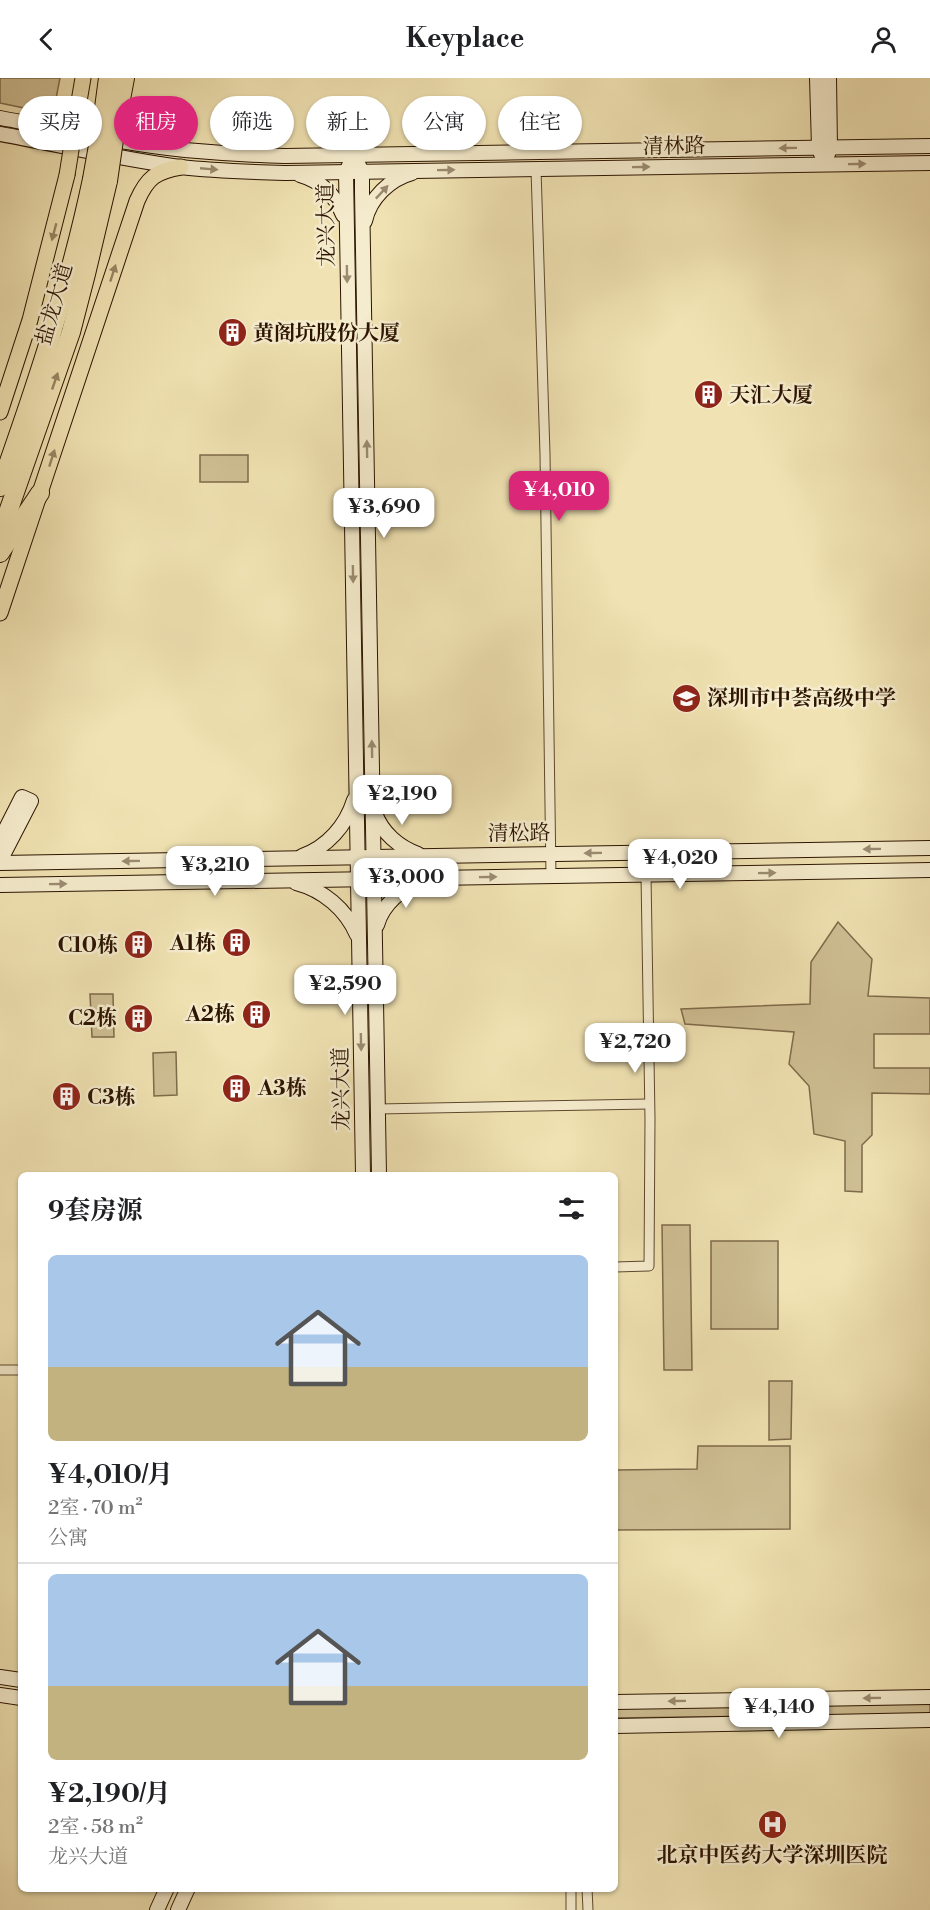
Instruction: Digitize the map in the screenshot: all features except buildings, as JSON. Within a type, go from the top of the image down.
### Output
[{"type":"highway","name":"盐龙大道","points":[[108,78],[109,125]]},
{"type":"highway","name":"盐龙大道","points":[[0,535],[71,332],[86,274],[109,125],[125,78]]},
{"type":"highway","name":"盐龙大道","points":[[2,481],[34,391],[100,180]]},
{"type":"highway","points":[[0,553],[40,493]]},
{"type":"main road","points":[[0,412],[30,320],[67,175],[83,78]]},
{"type":"main road","points":[[818,78],[824,147]]},
{"type":"main road","points":[[824,164],[829,78]]},
{"type":"main road","name":"清林路","points":[[0,118],[183,150],[234,154],[930,146]]},
{"type":"main road","points":[[0,134],[181,167],[304,176],[319,183],[338,202],[347,232]]},
{"type":"main road","name":"龙兴大道","points":[[354,154],[362,172],[379,1172]]},
{"type":"main road","name":"龙兴大道","points":[[354,154],[346,172],[363,1172]]},
{"type":"main road","name":"清林路","points":[[286,173],[930,163]]},
{"type":"main road","points":[[0,613],[137,201],[149,180],[168,169],[181,167]]},
{"type":"main road","points":[[363,232],[366,216],[379,194],[404,176],[421,171]]},
{"type":"main road","points":[[347,250],[363,250]]},
{"type":"main road","points":[[291,858],[314,851],[333,837],[349,814],[357,789]]},
{"type":"main road","points":[[0,840],[22,797],[31,801],[0,862]]},
{"type":"main road","points":[[373,804],[382,828],[389,836],[405,848],[423,856]]},
{"type":"main road","name":"清松路","points":[[0,862],[930,848]]},
{"type":"main road","name":"清松路","points":[[0,885],[930,870]]},
{"type":"main road","points":[[375,933],[384,910],[392,901],[414,884],[430,878]]},
{"type":"main road","points":[[285,880],[304,885],[335,903],[353,926],[359,942]]},
{"type":"main road","points":[[0,1695],[18,1698]]},
{"type":"main road","points":[[618,1702],[930,1697]]},
{"type":"main road","points":[[619,1727],[930,1720]]},
{"type":"main road","points":[[157,1910],[165,1892]]},
{"type":"main road","points":[[178,1910],[186,1892]]},
{"type":"street","points":[[536,169],[545,454],[551,876]]},
{"type":"street","points":[[618,1267],[649,1266],[646,875]]},
{"type":"street","points":[[378,1109],[649,1104]]},
{"type":"street","points":[[0,1370],[18,1370]]},
{"type":"street","points":[[571,1892],[571,1910]]},
{"type":"street","points":[[587,1892],[588,1910]]},
{"type":"shaded area","points":[[0,78],[60,78],[56,96],[18,96],[18,107],[0,103]]},
{"type":"shaded area","points":[[200,455],[248,455],[248,482],[200,482]]},
{"type":"shaded area","points":[[838,922],[872,959],[868,996],[930,998],[930,1034],[874,1034],[874,1068],[930,1068],[930,1094],[872,1093],[872,1135],[862,1145],[862,1192],[845,1191],[845,1141],[814,1134],[809,1086],[789,1064],[794,1032],[685,1024],[681,1009],[810,1004],[811,962]]},
{"type":"shaded area","points":[[90,994],[113,994],[114,1037],[92,1037]]},
{"type":"shaded area","points":[[176,1052],[177,1095],[154,1096],[153,1053]]},
{"type":"shaded area","points":[[662,1225],[690,1225],[692,1370],[664,1370]]},
{"type":"shaded area","points":[[711,1241],[778,1241],[778,1329],[711,1329]]},
{"type":"shaded area","points":[[769,1381],[792,1381],[791,1439],[769,1440]]},
{"type":"shaded area","points":[[698,1446],[790,1446],[790,1529],[618,1530],[618,1470],[697,1469]]},
{"type":"shaded area","points":[[930,1702],[930,1714],[618,1718],[618,1708]]},
{"type":"place","name":"黄阁坑股份大厦","points":[[232,333]]},
{"type":"place","name":"天汇大厦","points":[[708,395]]},
{"type":"place","name":"深圳市中荟高级中学","points":[[686,698]]},
{"type":"place","name":"A1栋","points":[[237,943]]},
{"type":"place","name":"C10栋","points":[[139,945]]},
{"type":"place","name":"A2栋","points":[[256,1014]]},
{"type":"place","name":"C2栋","points":[[138,1018]]},
{"type":"place","name":"A3栋","points":[[237,1088]]},
{"type":"place","name":"C3栋","points":[[66,1097]]},
{"type":"place","name":"北京中医药大学深圳医院","points":[[772,1824]]}]
